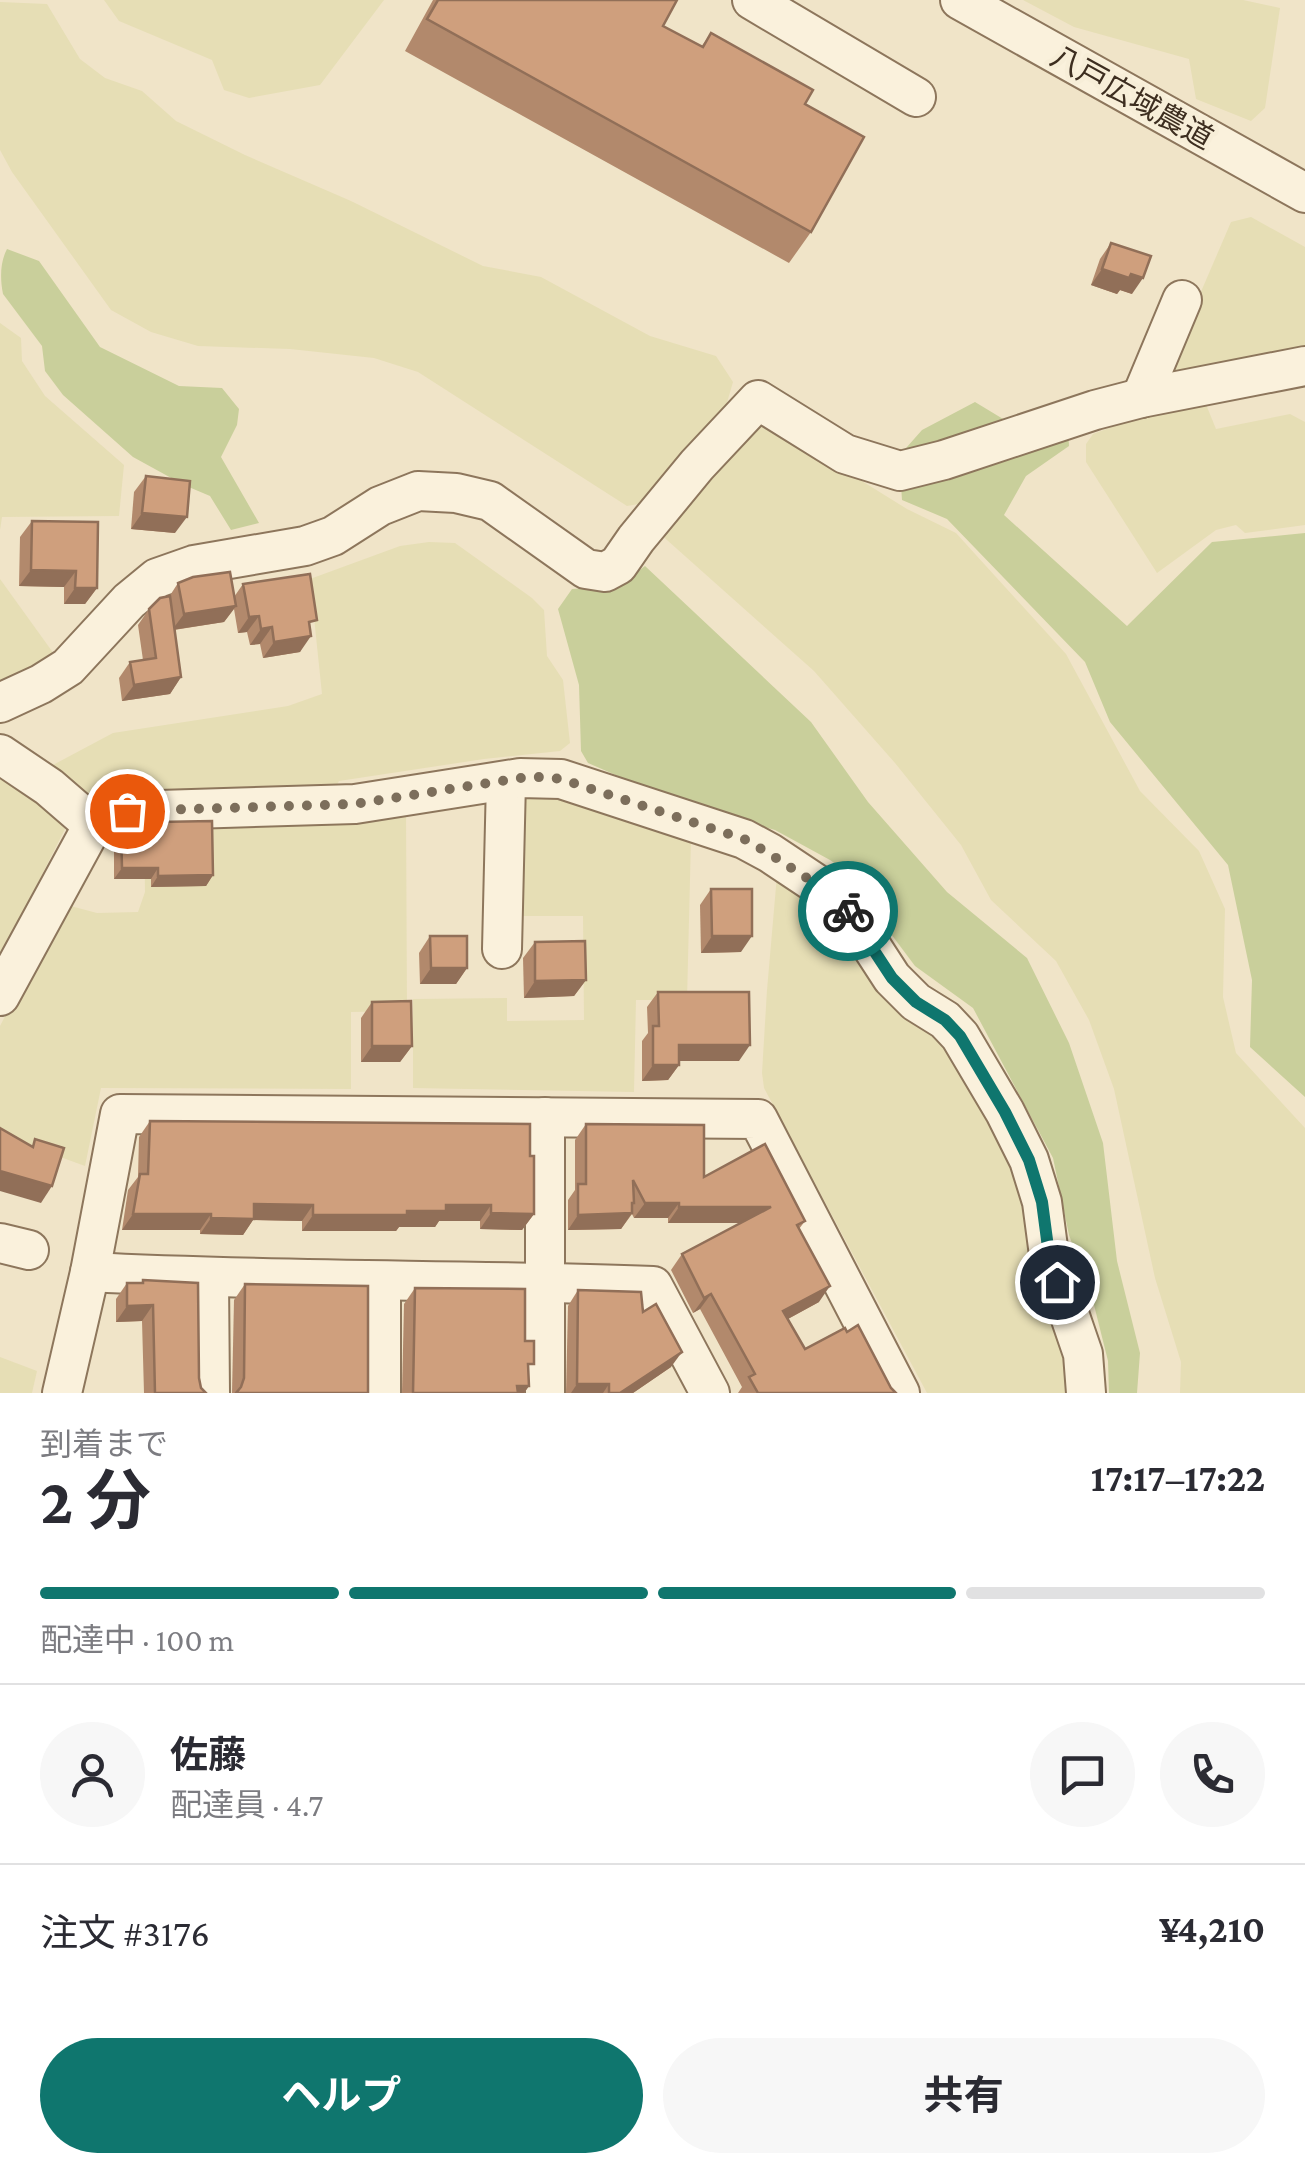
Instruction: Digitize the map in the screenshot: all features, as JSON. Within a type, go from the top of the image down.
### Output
[{"type":"street","points":[[752,0],[916,98]]},
{"type":"street","name":"八戸広域農道","points":[[960,0],[1305,193]]},
{"type":"street","points":[[1141,398],[1182,300]]},
{"type":"street","points":[[0,704],[68,667],[129,600],[157,578],[194,565],[305,546],[332,536],[380,506],[418,492],[456,493],[490,501],[586,570],[605,572],[618,565],[697,464],[758,400],[845,454],[900,471],[1094,410],[1305,366]]},
{"type":"street","points":[[0,754],[49,787],[93,824]]},
{"type":"street","points":[[0,996],[93,824],[105,816],[127,811],[355,804],[541,777],[561,779],[744,839],[842,901],[892,978],[960,1036],[1029,1160],[1042,1202],[1049,1255],[1083,1354],[1086,1393]]},
{"type":"street","points":[[502,949],[506,780]]},
{"type":"street","points":[[62,1393],[120,1114],[758,1120],[900,1393]]},
{"type":"street","points":[[545,1393],[546,1117]]},
{"type":"street","points":[[90,1272],[209,1278],[653,1286],[710,1393]]},
{"type":"street","points":[[209,1278],[210,1393]]},
{"type":"street","points":[[380,1393],[381,1282]]},
{"type":"shaded area","points":[[104,0],[384,0],[320,85],[249,98],[224,90],[212,60],[119,21]]},
{"type":"shaded area","points":[[1023,0],[1243,0],[1280,8],[1265,108],[1251,121],[1196,99],[1189,59],[1074,27]]},
{"type":"shaded area","points":[[0,2],[47,4],[80,59],[105,78],[142,91],[176,121],[483,266],[541,277],[650,336],[716,356],[733,382],[724,413],[639,504],[627,506],[418,372],[374,358],[290,349],[198,346],[151,332],[111,310],[0,150]]},
{"type":"shaded area","points":[[1251,217],[1305,247],[1305,357],[1183,379],[1166,373],[1231,222]]},
{"type":"shaded area","points":[[0,323],[21,338],[22,361],[45,396],[124,465],[119,516],[2,517],[0,530]]},
{"type":"shaded area","points":[[1205,402],[1216,429],[1290,414],[1305,422],[1305,525],[1245,533],[1236,525],[1216,530],[1157,573],[1086,462],[1086,444],[1093,434],[1160,409]]},
{"type":"shaded area","points":[[754,420],[956,533],[1066,654],[1140,791],[1199,851],[1225,909],[1223,997],[1236,1053],[1305,1128],[1305,1393],[1180,1393],[1181,1362],[1155,1278],[1114,1089],[1089,1020],[1056,961],[991,900],[961,845],[814,671],[658,532]]},
{"type":"shaded area","points":[[455,543],[544,610],[547,656],[563,680],[570,743],[560,751],[339,781],[336,787],[299,791],[138,793],[88,801],[51,766],[113,733],[288,706],[322,694],[310,579],[400,546]]},
{"type":"shaded area","points":[[0,579],[54,654],[0,682]]},
{"type":"shaded area","points":[[0,778],[32,798],[66,827],[0,958]]},
{"type":"shaded area","points":[[539,788],[691,839],[687,1000],[636,1000],[634,1092],[413,1088],[413,999],[507,998],[507,1021],[584,1020],[583,916],[517,916],[518,791]]},
{"type":"shaded area","points":[[406,809],[407,1011],[351,1012],[351,1089],[101,1088],[85,1166],[0,1135],[0,1026],[63,904],[97,913],[138,912],[145,892],[144,823]]},
{"type":"shaded area","points":[[777,875],[820,903],[936,1030],[969,1075],[1020,1178],[1075,1393],[927,1393],[764,1088]]},
{"type":"shaded area","points":[[0,1357],[37,1371],[32,1393],[0,1393]]},
{"type":"green space","points":[[7,249],[39,261],[100,347],[179,386],[222,388],[239,409],[237,425],[221,457],[259,523],[231,530],[210,496],[133,457],[63,395],[45,371],[42,346],[3,294],[1,271]]},
{"type":"green space","points":[[975,402],[1013,425],[1068,426],[1069,446],[1026,476],[1004,515],[1127,626],[1212,542],[1305,533],[1305,1097],[1250,1047],[1252,980],[1228,865],[1110,722],[1085,662],[947,519],[902,500],[899,456],[922,430]]},
{"type":"green space","points":[[645,566],[811,722],[868,802],[947,892],[1027,958],[1069,1043],[1103,1143],[1117,1261],[1140,1353],[1137,1393],[1109,1393],[1108,1361],[1094,1305],[1069,1235],[1053,1158],[973,1008],[915,966],[885,926],[884,898],[830,860],[775,830],[680,803],[588,763],[581,751],[579,685],[558,609],[572,589],[619,586]]},
{"type":"building","points":[[438,0],[677,0],[663,26],[703,47],[711,33],[813,90],[805,104],[864,137],[811,232],[427,19]]},
{"type":"building","points":[[1111,243],[1151,256],[1143,278],[1131,274],[1129,278],[1102,269]]},
{"type":"building","points":[[146,476],[190,481],[187,517],[142,513]]},
{"type":"building","points":[[32,521],[98,522],[97,588],[75,588],[76,571],[31,570]]},
{"type":"building","points":[[230,572],[236,606],[184,614],[178,583]]},
{"type":"building","points":[[310,574],[317,620],[309,622],[311,636],[274,642],[272,627],[261,629],[259,616],[249,617],[243,584]]},
{"type":"building","points":[[170,596],[181,677],[134,685],[130,662],[156,658],[149,609],[160,598]]},
{"type":"building","points":[[212,821],[213,875],[158,876],[158,868],[122,868],[121,827]]},
{"type":"building","points":[[711,889],[752,889],[752,936],[712,936]]},
{"type":"building","points":[[430,936],[467,936],[467,968],[431,968]]},
{"type":"building","points":[[585,941],[586,980],[535,981],[535,942]]},
{"type":"building","points":[[658,992],[749,992],[750,1045],[679,1045],[679,1065],[653,1065],[653,1026],[659,1026]]},
{"type":"building","points":[[411,1001],[412,1046],[372,1046],[372,1002]]},
{"type":"building","points":[[150,1121],[530,1124],[534,1214],[491,1213],[491,1205],[446,1205],[446,1211],[407,1211],[407,1215],[313,1215],[313,1205],[254,1204],[254,1219],[211,1218],[211,1214],[133,1214],[140,1174],[148,1174]]},
{"type":"building","points":[[586,1124],[704,1125],[704,1177],[765,1144],[805,1221],[797,1225],[830,1286],[783,1311],[805,1349],[858,1325],[896,1393],[758,1393],[749,1377],[755,1374],[711,1294],[704,1298],[682,1254],[771,1207],[645,1203],[633,1180],[632,1213],[578,1215],[578,1184],[586,1184]]},
{"type":"building","points":[[0,1128],[33,1147],[35,1139],[64,1148],[52,1186],[0,1171]]},
{"type":"building","points":[[127,1283],[198,1283],[199,1378],[206,1393],[155,1393],[153,1305],[127,1306]]},
{"type":"building","points":[[245,1284],[368,1286],[368,1393],[236,1393],[244,1378]]},
{"type":"building","points":[[415,1288],[525,1289],[525,1341],[534,1341],[534,1364],[528,1364],[529,1386],[517,1386],[518,1393],[413,1393]]},
{"type":"building","points":[[578,1290],[641,1292],[643,1312],[656,1304],[682,1352],[620,1393],[609,1393],[609,1384],[577,1384]]},
{"type":"way so far","points":[[127,811],[355,804],[520,778],[561,779],[744,839],[842,901],[848,911]]},
{"type":"route","points":[[848,911],[892,978],[960,1036],[1005,1112],[1029,1160],[1042,1202],[1057,1282]]}]
